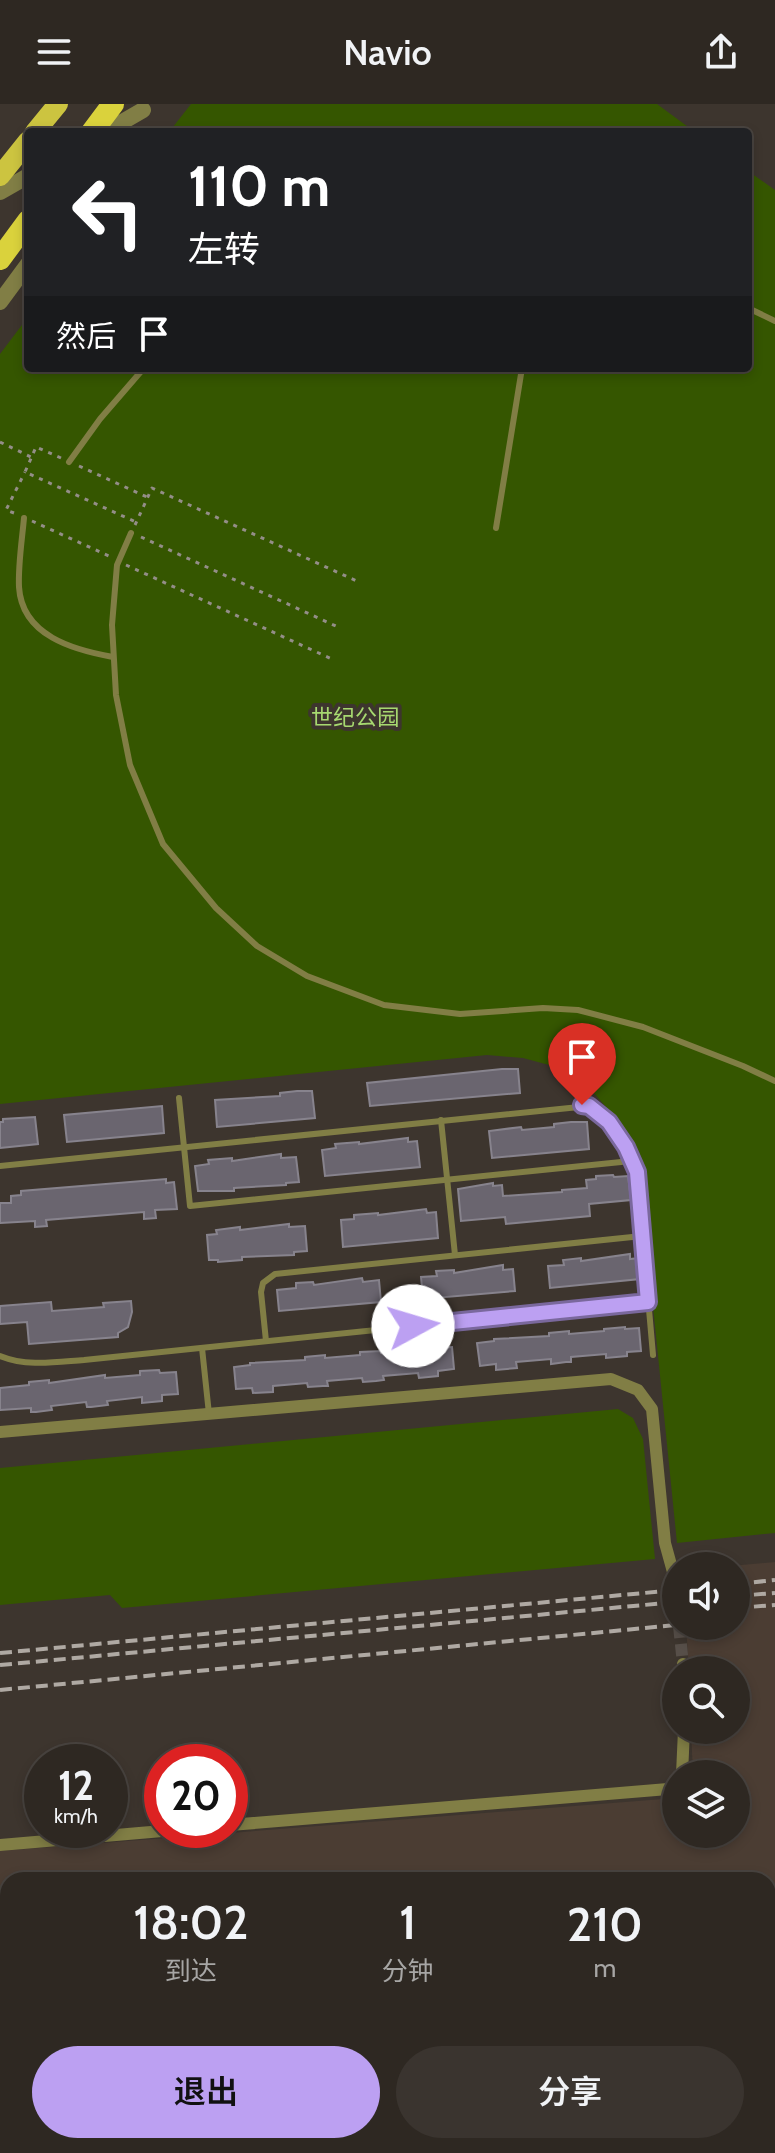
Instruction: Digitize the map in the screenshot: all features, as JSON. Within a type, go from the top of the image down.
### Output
[{"type":"highway","points":[[95,128],[113,104]]},
{"type":"highway","points":[[0,259],[24,226]]},
{"type":"main road","points":[[38,128],[58,104]]},
{"type":"main road","points":[[0,176],[24,146]]},
{"type":"street","points":[[112,128],[146,107]]},
{"type":"street","points":[[130,128],[146,107]]},
{"type":"street","points":[[0,192],[24,178]]},
{"type":"street","points":[[0,302],[24,269]]},
{"type":"street","points":[[0,1432],[611,1379],[638,1390],[652,1409],[667,1552]]},
{"type":"street","points":[[248,1824],[662,1789]]},
{"type":"street","points":[[0,1845],[144,1833]]},
{"type":"lane","points":[[752,310],[775,321]]},
{"type":"lane","points":[[69,462],[100,419],[141,372]]},
{"type":"lane","points":[[496,528],[521,372]]},
{"type":"lane","points":[[24,518],[19,590],[30,617],[46,636],[64,645],[113,657]]},
{"type":"lane","points":[[131,533],[119,561],[113,605],[116,695],[124,742],[156,830],[170,853],[216,908],[268,954],[307,976],[398,1007],[460,1014],[560,1008],[611,1017],[683,1041],[775,1081]]},
{"type":"lane","points":[[179,1098],[190,1206],[631,1161]]},
{"type":"lane","points":[[0,1166],[589,1106],[609,1122],[637,1172],[653,1355]]},
{"type":"lane","points":[[441,1120],[455,1255]]},
{"type":"lane","points":[[266,1341],[261,1292],[263,1283],[275,1274],[642,1236]]},
{"type":"lane","points":[[0,1356],[13,1362],[35,1364],[648,1302]]},
{"type":"lane","points":[[202,1348],[209,1414]]},
{"type":"path","points":[[0,442],[31,457]]},
{"type":"path","points":[[147,497],[36,447],[6,510],[334,660]]},
{"type":"path","points":[[25,472],[136,522]]},
{"type":"path","points":[[338,627],[131,533],[147,497],[152,488],[359,582]]},
{"type":"shaded area","points":[[775,1562],[775,1872],[0,1872],[0,1851],[128,1848],[128,1841],[144,1840],[144,1848],[248,1848],[248,1832],[662,1799],[662,1848],[750,1848],[750,1760],[692,1760],[692,1744],[750,1744],[750,1656],[688,1656],[687,1640],[750,1640],[750,1564]]},
{"type":"green space","points":[[191,104],[657,104],[690,128],[172,128]]},
{"type":"green space","name":"世纪公园","points":[[752,174],[775,190],[775,1533],[677,1543],[640,1178],[615,1117],[592,1091],[571,1075],[523,1058],[487,1055],[0,1104],[0,354],[24,322],[24,372],[752,372]]},
{"type":"green space","points":[[618,1409],[633,1418],[643,1439],[655,1559],[122,1608],[110,1595],[0,1605],[0,1468]]},
{"type":"building","points":[[518,1069],[520,1093],[370,1106],[367,1083]]},
{"type":"building","points":[[312,1091],[315,1118],[217,1127],[215,1100],[280,1096],[280,1093]]},
{"type":"building","points":[[162,1106],[164,1133],[67,1142],[64,1115]]},
{"type":"building","points":[[35,1117],[38,1144],[0,1148],[0,1122],[3,1119]]},
{"type":"building","points":[[587,1122],[589,1149],[492,1158],[489,1131],[554,1127],[554,1124]]},
{"type":"building","points":[[408,1138],[408,1142],[417,1141],[420,1167],[325,1176],[322,1150],[336,1148],[335,1144]]},
{"type":"building","points":[[281,1154],[281,1158],[296,1157],[299,1182],[234,1188],[234,1191],[198,1191],[195,1166],[209,1164],[208,1160],[232,1158],[232,1161]]},
{"type":"building","points":[[596,1176],[628,1176],[631,1200],[589,1204],[590,1216],[506,1224],[505,1217],[461,1221],[458,1189],[493,1183],[493,1186],[502,1185],[503,1196],[562,1192],[587,1188],[586,1180],[596,1179]]},
{"type":"building","points":[[166,1179],[166,1183],[174,1182],[177,1209],[155,1210],[156,1218],[144,1219],[144,1212],[46,1220],[47,1226],[35,1227],[35,1221],[0,1223],[0,1203],[11,1203],[11,1196],[21,1195],[21,1191]]},
{"type":"building","points":[[426,1209],[427,1213],[436,1212],[438,1238],[343,1247],[341,1220],[354,1219],[354,1215]]},
{"type":"building","points":[[289,1224],[289,1227],[305,1226],[307,1251],[294,1252],[294,1255],[242,1257],[242,1260],[209,1260],[207,1235],[217,1234],[216,1230]]},
{"type":"building","points":[[630,1254],[630,1259],[638,1258],[640,1279],[550,1288],[548,1266],[564,1265],[563,1260],[581,1258],[581,1261]]},
{"type":"building","points":[[503,1265],[503,1270],[513,1269],[515,1291],[423,1299],[421,1277],[437,1276],[436,1271],[454,1270],[454,1273]]},
{"type":"building","points":[[362,1278],[363,1282],[379,1280],[381,1302],[279,1311],[277,1290],[296,1288],[296,1283],[313,1282],[314,1285]]},
{"type":"building","points":[[131,1301],[128,1327],[118,1333],[118,1337],[29,1344],[27,1322],[0,1324],[0,1306],[51,1302],[52,1311],[104,1307],[103,1303]]},
{"type":"building","points":[[639,1328],[641,1351],[606,1358],[606,1354],[571,1357],[571,1362],[551,1364],[551,1359],[516,1362],[517,1368],[496,1370],[496,1364],[480,1366],[477,1343]]},
{"type":"building","points":[[436,1345],[436,1348],[452,1347],[454,1369],[438,1371],[438,1376],[419,1378],[418,1373],[383,1376],[384,1380],[376,1381],[363,1382],[362,1378],[327,1381],[328,1386],[308,1387],[307,1383],[273,1386],[273,1392],[253,1393],[252,1388],[236,1389],[234,1367],[250,1363],[416,1350],[416,1347]]},
{"type":"building","points":[[159,1370],[160,1373],[176,1372],[178,1394],[162,1395],[162,1401],[142,1403],[142,1397],[107,1401],[108,1405],[91,1407],[87,1407],[86,1402],[51,1406],[52,1410],[36,1412],[31,1412],[31,1408],[0,1410],[0,1388],[49,1380],[49,1383],[105,1375],[105,1378],[140,1375],[140,1371]]},
{"type":"tunnel","points":[[680,1640],[682,1656]]},
{"type":"railway","points":[[750,1583],[775,1580]]},
{"type":"railway","points":[[0,1653],[662,1591]]},
{"type":"railway","points":[[750,1595],[775,1593]]},
{"type":"railway","points":[[0,1665],[662,1603]]},
{"type":"railway","points":[[750,1607],[775,1605]]},
{"type":"railway","points":[[0,1690],[662,1626]]},
{"type":"route","points":[[413,1326],[648,1302],[637,1172],[626,1147],[609,1122],[598,1111],[582,1105]]}]
